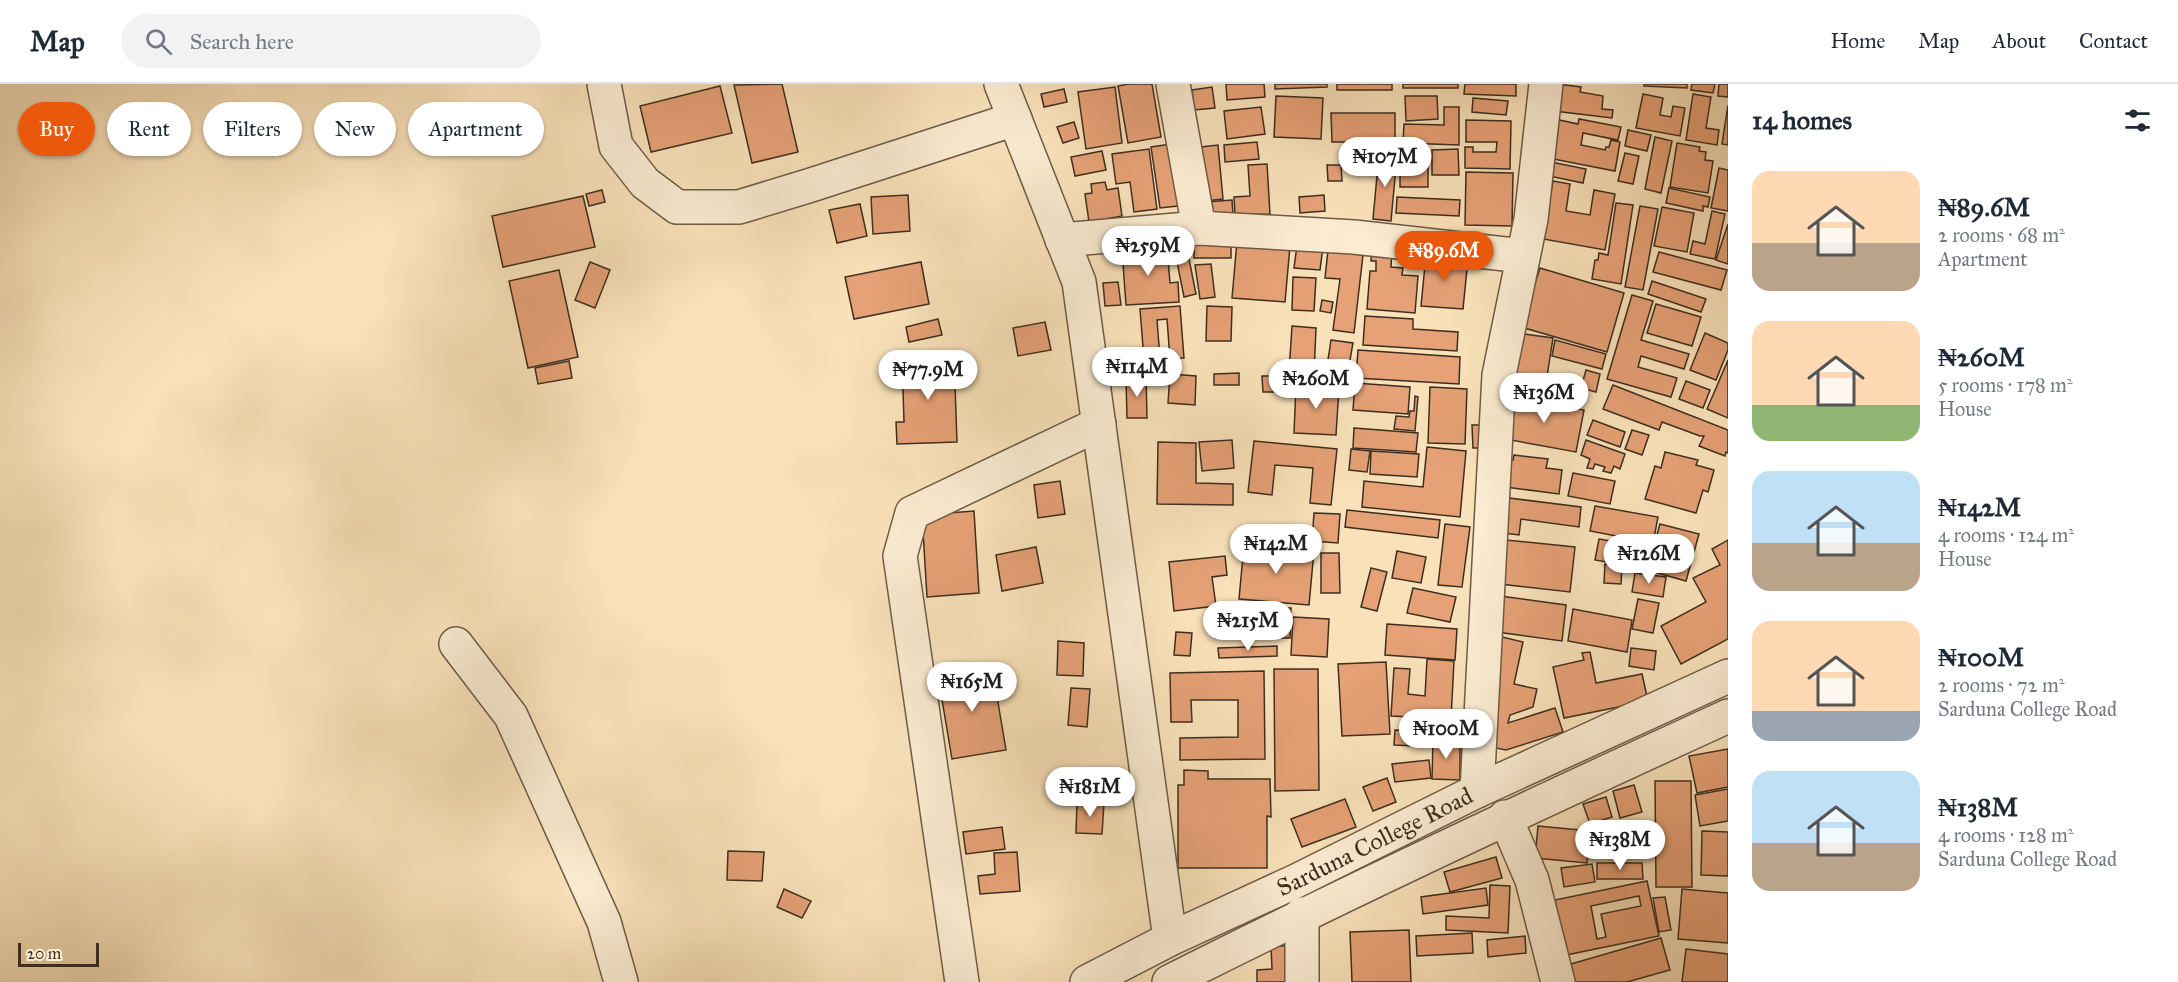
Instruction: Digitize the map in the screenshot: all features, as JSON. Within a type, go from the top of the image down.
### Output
[{"type":"street","points":[[604,84],[616,146],[645,183],[677,207],[739,207],[1015,119]]},
{"type":"street","points":[[1001,84],[1079,282],[1170,939]]},
{"type":"street","points":[[1173,84],[1199,228]]},
{"type":"street","points":[[1477,791],[1499,375],[1531,219],[1546,84]]},
{"type":"street","points":[[1062,240],[1199,228],[1354,237],[1523,256]]},
{"type":"street","points":[[962,982],[900,556],[912,513],[1098,424]]},
{"type":"street","points":[[456,644],[511,716],[604,922],[621,982]]},
{"type":"street","name":"Sarduna College Road","points":[[1087,982],[1170,939],[1294,882],[1477,791],[1728,676]]},
{"type":"street","points":[[1661,707],[1672,742]]},
{"type":"street","name":"Sarduna College Road","points":[[1173,981],[1302,914],[1505,817],[1728,716]]},
{"type":"street","points":[[1505,817],[1532,880],[1558,982]]},
{"type":"street","points":[[1302,914],[1302,982]]},
{"type":"building","points":[[782,84],[798,152],[752,163],[734,85]]},
{"type":"building","points":[[1152,84],[1161,137],[1128,143],[1118,86]]},
{"type":"building","points":[[1226,84],[1264,84],[1265,97],[1227,100]]},
{"type":"building","points":[[1275,84],[1327,84],[1327,87],[1275,89]]},
{"type":"building","points":[[1337,84],[1392,84],[1392,90],[1337,90]]},
{"type":"building","points":[[1403,84],[1458,84],[1458,88],[1403,88]]},
{"type":"building","points":[[1465,84],[1516,84],[1516,96],[1464,94]]},
{"type":"building","points":[[1557,84],[1581,87],[1580,92],[1603,96],[1602,109],[1613,110],[1612,118],[1554,111]]},
{"type":"building","points":[[1644,84],[1687,84],[1687,88],[1644,86]]},
{"type":"building","points":[[1692,84],[1715,84],[1713,93],[1691,90]]},
{"type":"building","points":[[1719,84],[1728,84],[1728,97],[1718,96]]},
{"type":"building","points":[[720,86],[732,133],[651,152],[640,106]]},
{"type":"building","points":[[1115,87],[1122,143],[1086,149],[1078,92]]},
{"type":"building","points":[[1212,87],[1215,108],[1194,110],[1192,90]]},
{"type":"building","points":[[1064,89],[1067,102],[1044,107],[1041,94]]},
{"type":"building","points":[[1643,94],[1663,98],[1660,115],[1671,117],[1673,106],[1685,108],[1680,136],[1636,128]]},
{"type":"building","points":[[1693,94],[1711,97],[1706,128],[1719,130],[1717,145],[1686,140]]},
{"type":"building","points":[[1276,96],[1323,98],[1321,139],[1274,137]]},
{"type":"building","points":[[1405,96],[1437,96],[1438,119],[1406,121]]},
{"type":"building","points":[[1473,98],[1508,101],[1506,115],[1472,112]]},
{"type":"building","points":[[1728,105],[1728,145],[1722,144]]},
{"type":"building","points":[[1261,107],[1265,134],[1227,139],[1224,111]]},
{"type":"building","points":[[1444,107],[1459,107],[1459,145],[1403,143],[1404,124],[1444,125]]},
{"type":"building","points":[[1331,113],[1395,113],[1395,142],[1332,142]]},
{"type":"building","points":[[1555,119],[1578,124],[1579,119],[1621,127],[1618,140],[1583,133],[1581,145],[1605,150],[1609,147],[1611,140],[1620,142],[1615,171],[1548,158]]},
{"type":"building","points":[[1466,120],[1511,121],[1510,169],[1465,168],[1465,147],[1473,147],[1473,152],[1496,152],[1497,142],[1466,142]]},
{"type":"building","points":[[1074,122],[1079,138],[1063,143],[1057,127]]},
{"type":"building","points":[[1628,130],[1651,135],[1647,151],[1625,146]]},
{"type":"building","points":[[1655,137],[1672,141],[1661,193],[1645,189]]},
{"type":"building","points":[[1257,142],[1259,159],[1225,162],[1224,145]]},
{"type":"building","points":[[1178,143],[1187,205],[1160,208],[1151,147]]},
{"type":"building","points":[[1677,143],[1700,147],[1699,151],[1706,152],[1705,160],[1713,161],[1708,193],[1670,187]]},
{"type":"building","points":[[1218,145],[1223,199],[1205,201],[1201,147]]},
{"type":"building","points":[[1344,147],[1374,151],[1373,167],[1342,163]]},
{"type":"building","points":[[1149,149],[1157,209],[1134,212],[1130,182],[1116,184],[1112,154]]},
{"type":"building","points":[[1458,149],[1459,175],[1432,175],[1432,150]]},
{"type":"building","points":[[1102,151],[1106,170],[1075,176],[1071,157]]},
{"type":"building","points":[[1625,153],[1639,156],[1633,184],[1618,181]]},
{"type":"building","points":[[1379,154],[1397,156],[1391,221],[1373,219]]},
{"type":"building","points":[[1428,161],[1428,187],[1400,187],[1400,162]]},
{"type":"building","points":[[1551,162],[1586,169],[1583,183],[1549,176]]},
{"type":"building","points":[[1267,164],[1270,214],[1235,215],[1234,197],[1250,196],[1248,165]]},
{"type":"building","points":[[1327,165],[1341,165],[1342,181],[1328,181]]},
{"type":"building","points":[[1719,168],[1728,170],[1728,211],[1711,208]]},
{"type":"building","points":[[1466,172],[1513,173],[1512,226],[1465,225]]},
{"type":"building","points":[[1553,181],[1570,184],[1566,211],[1590,215],[1594,190],[1615,194],[1605,250],[1543,239]]},
{"type":"building","points":[[1105,182],[1107,190],[1118,188],[1122,216],[1089,222],[1085,194],[1092,193],[1091,184]]},
{"type":"building","points":[[1669,188],[1710,197],[1708,207],[1703,206],[1703,211],[1666,203]]},
{"type":"building","points":[[602,190],[605,202],[589,206],[586,194]]},
{"type":"building","points":[[908,195],[910,231],[873,234],[871,197]]},
{"type":"building","points":[[1324,195],[1325,211],[1300,213],[1299,197]]},
{"type":"building","points":[[583,196],[595,247],[503,267],[492,216]]},
{"type":"building","points":[[1397,197],[1460,200],[1459,216],[1396,213]]},
{"type":"building","points":[[1232,200],[1233,215],[1207,217],[1206,202]]},
{"type":"building","points":[[1616,203],[1633,205],[1621,284],[1592,279],[1595,260],[1598,260],[1599,253],[1608,255]]},
{"type":"building","points":[[860,204],[867,236],[837,243],[829,210]]},
{"type":"building","points":[[1640,206],[1658,209],[1643,290],[1625,287]]},
{"type":"building","points":[[1662,207],[1694,213],[1687,252],[1654,246]]},
{"type":"building","points":[[1712,211],[1725,214],[1715,259],[1690,254],[1693,241],[1705,244]]},
{"type":"building","points":[[1728,224],[1728,264],[1716,260]]},
{"type":"building","points":[[1231,240],[1231,258],[1194,258],[1194,241]]},
{"type":"building","points":[[1237,241],[1290,246],[1285,302],[1232,298]]},
{"type":"building","points":[[1186,244],[1196,294],[1184,297],[1174,247]]},
{"type":"building","points":[[1297,245],[1323,247],[1320,270],[1294,268]]},
{"type":"building","points":[[1167,247],[1170,283],[1178,282],[1179,302],[1126,305],[1122,250]]},
{"type":"building","points":[[1372,249],[1392,250],[1391,267],[1403,268],[1402,275],[1418,276],[1415,313],[1367,309],[1370,271],[1376,271],[1376,261],[1371,261]]},
{"type":"building","points":[[1328,250],[1363,255],[1354,333],[1333,330],[1340,279],[1325,278]]},
{"type":"building","points":[[1659,252],[1727,270],[1721,290],[1653,272]]},
{"type":"building","points":[[1426,255],[1468,259],[1463,309],[1421,306]]},
{"type":"building","points":[[590,262],[610,270],[595,308],[575,300]]},
{"type":"building","points":[[921,262],[929,304],[854,319],[845,277]]},
{"type":"building","points":[[1211,264],[1215,297],[1200,299],[1195,265]]},
{"type":"building","points":[[1540,268],[1624,293],[1607,352],[1521,327]]},
{"type":"building","points":[[559,270],[578,357],[528,368],[509,281]]},
{"type":"building","points":[[1293,277],[1316,278],[1314,311],[1292,310]]},
{"type":"building","points":[[1652,281],[1706,299],[1701,312],[1648,294]]},
{"type":"building","points":[[1118,282],[1121,305],[1105,306],[1103,283]]},
{"type":"building","points":[[1632,295],[1653,301],[1641,340],[1689,354],[1684,369],[1641,356],[1638,367],[1677,378],[1671,397],[1607,379]]},
{"type":"building","points":[[1322,300],[1333,302],[1331,313],[1320,311]]},
{"type":"building","points":[[1656,304],[1701,317],[1692,346],[1647,333]]},
{"type":"building","points":[[1180,306],[1184,358],[1170,359],[1167,319],[1157,320],[1161,371],[1145,373],[1140,309]]},
{"type":"building","points":[[1207,306],[1232,307],[1231,341],[1206,341]]},
{"type":"building","points":[[1365,316],[1413,319],[1413,329],[1458,332],[1457,351],[1363,345]]},
{"type":"building","points":[[938,319],[942,335],[909,342],[906,327]]},
{"type":"building","points":[[1045,322],[1051,350],[1018,356],[1013,328]]},
{"type":"building","points":[[1292,326],[1316,328],[1314,374],[1289,372]]},
{"type":"building","points":[[1705,333],[1728,343],[1728,350],[1716,380],[1690,370]]},
{"type":"building","points":[[1524,334],[1553,338],[1546,383],[1577,388],[1574,404],[1504,392]]},
{"type":"building","points":[[1331,340],[1353,343],[1347,377],[1326,373]]},
{"type":"building","points":[[1555,340],[1606,354],[1602,369],[1552,356]]},
{"type":"building","points":[[1358,350],[1460,357],[1459,384],[1356,378]]},
{"type":"building","points":[[954,355],[957,442],[897,444],[896,422],[904,422],[902,357]]},
{"type":"building","points":[[1728,360],[1728,418],[1707,409]]},
{"type":"building","points":[[569,361],[572,378],[538,384],[535,368]]},
{"type":"building","points":[[1586,370],[1600,374],[1596,392],[1581,388]]},
{"type":"building","points":[[1239,373],[1239,385],[1214,385],[1214,374]]},
{"type":"building","points":[[1170,374],[1196,376],[1195,405],[1168,403]]},
{"type":"building","points":[[1262,376],[1288,376],[1288,392],[1263,392]]},
{"type":"building","points":[[1146,377],[1147,418],[1127,418],[1126,378]]},
{"type":"building","points":[[1686,381],[1710,390],[1703,408],[1679,399]]},
{"type":"building","points":[[1355,383],[1410,387],[1408,414],[1353,410]]},
{"type":"building","points":[[1613,385],[1728,430],[1728,453],[1726,452],[1725,456],[1699,446],[1704,436],[1662,422],[1659,430],[1603,409]]},
{"type":"building","points":[[1296,386],[1339,388],[1336,435],[1294,433]]},
{"type":"building","points":[[1430,387],[1467,389],[1465,444],[1428,443]]},
{"type":"building","points":[[1415,396],[1418,397],[1415,431],[1394,429],[1396,416],[1409,417],[1410,411],[1414,411]]},
{"type":"building","points":[[1513,396],[1584,410],[1576,452],[1505,439]]},
{"type":"building","points":[[1593,420],[1625,432],[1620,447],[1587,435]]},
{"type":"building","points":[[1472,425],[1480,425],[1481,448],[1473,448]]},
{"type":"building","points":[[1354,428],[1418,433],[1416,452],[1353,448]]},
{"type":"building","points":[[1632,430],[1649,435],[1642,455],[1625,449]]},
{"type":"building","points":[[1232,440],[1234,468],[1202,471],[1199,442]]},
{"type":"building","points":[[1586,440],[1625,454],[1620,469],[1614,466],[1611,473],[1603,471],[1605,467],[1595,464],[1593,469],[1587,468],[1590,459],[1581,455]]},
{"type":"building","points":[[1254,441],[1337,449],[1331,505],[1310,503],[1313,468],[1275,465],[1272,495],[1248,492]]},
{"type":"building","points":[[1158,442],[1196,443],[1196,483],[1233,484],[1233,505],[1157,504]]},
{"type":"building","points":[[1427,447],[1466,451],[1460,517],[1362,507],[1364,481],[1423,487]]},
{"type":"building","points":[[1351,449],[1370,451],[1367,472],[1349,470]]},
{"type":"building","points":[[1371,451],[1419,454],[1417,477],[1370,474]]},
{"type":"building","points":[[1665,452],[1698,460],[1696,465],[1714,470],[1708,492],[1703,490],[1696,513],[1645,499],[1655,466],[1661,468]]},
{"type":"building","points":[[1514,455],[1548,459],[1546,468],[1562,470],[1559,494],[1506,487],[1509,459],[1513,460]]},
{"type":"building","points":[[1573,473],[1615,481],[1610,504],[1568,496]]},
{"type":"building","points":[[1060,481],[1065,514],[1038,518],[1034,485]]},
{"type":"building","points":[[1501,497],[1581,507],[1579,527],[1521,519],[1519,535],[1496,532]]},
{"type":"building","points":[[1595,506],[1658,517],[1653,543],[1590,531]]},
{"type":"building","points":[[1347,510],[1440,520],[1438,538],[1345,527]]},
{"type":"building","points":[[974,511],[979,593],[927,597],[922,515]]},
{"type":"building","points":[[1314,513],[1340,514],[1338,543],[1312,541]]},
{"type":"building","points":[[1445,524],[1470,527],[1462,587],[1438,585]]},
{"type":"building","points":[[1660,524],[1699,534],[1686,581],[1647,570]]},
{"type":"building","points":[[1496,539],[1575,547],[1570,592],[1491,583]]},
{"type":"building","points":[[1599,539],[1646,547],[1642,568],[1595,560]]},
{"type":"building","points":[[1728,540],[1728,639],[1681,664],[1661,626],[1706,602],[1693,578],[1720,565],[1712,549]]},
{"type":"building","points":[[1244,545],[1314,551],[1309,605],[1239,599]]},
{"type":"building","points":[[1036,547],[1043,583],[1002,591],[996,555]]},
{"type":"building","points":[[1397,551],[1426,557],[1421,583],[1392,578]]},
{"type":"building","points":[[1321,553],[1339,553],[1340,593],[1321,593]]},
{"type":"building","points":[[1225,556],[1227,575],[1212,577],[1216,606],[1174,611],[1169,562]]},
{"type":"building","points":[[1605,564],[1622,566],[1621,584],[1604,583]]},
{"type":"building","points":[[1371,568],[1387,572],[1377,611],[1361,607]]},
{"type":"building","points":[[1635,573],[1666,577],[1663,597],[1632,592]]},
{"type":"building","points":[[1413,588],[1456,597],[1450,622],[1407,613]]},
{"type":"building","points":[[1493,595],[1566,605],[1562,641],[1489,631]]},
{"type":"building","points":[[1638,599],[1659,603],[1653,633],[1632,629]]},
{"type":"building","points":[[1215,608],[1291,608],[1290,638],[1215,638]]},
{"type":"building","points":[[1573,609],[1632,620],[1627,652],[1568,641]]},
{"type":"building","points":[[1293,617],[1329,619],[1327,657],[1291,655]]},
{"type":"building","points":[[1387,624],[1457,629],[1455,660],[1385,655]]},
{"type":"building","points":[[1176,632],[1192,633],[1190,656],[1174,655]]},
{"type":"building","points":[[1494,635],[1523,642],[1514,684],[1537,689],[1533,707],[1510,715],[1508,723],[1555,708],[1563,732],[1506,750],[1491,747]]},
{"type":"building","points":[[1058,641],[1084,643],[1083,676],[1057,675]]},
{"type":"building","points":[[1277,646],[1277,656],[1219,658],[1218,648]]},
{"type":"building","points":[[1631,648],[1656,651],[1654,670],[1629,666]]},
{"type":"building","points":[[1590,652],[1596,683],[1642,674],[1648,701],[1564,718],[1553,667],[1584,660],[1582,653]]},
{"type":"building","points":[[1427,659],[1454,661],[1451,719],[1391,716],[1394,668],[1410,669],[1408,694],[1425,696]]},
{"type":"building","points":[[1386,662],[1390,734],[1342,736],[1338,664]]},
{"type":"building","points":[[992,667],[1006,750],[952,759],[938,676]]},
{"type":"building","points":[[1274,669],[1318,669],[1319,790],[1275,791]]},
{"type":"building","points":[[1264,671],[1265,759],[1180,760],[1180,738],[1238,737],[1238,700],[1191,700],[1192,722],[1171,722],[1170,673]]},
{"type":"building","points":[[1071,688],[1090,689],[1087,727],[1068,725]]},
{"type":"building","points":[[1395,730],[1416,731],[1416,746],[1394,745]]},
{"type":"building","points":[[1433,740],[1460,740],[1460,780],[1432,779]]},
{"type":"building","points":[[1728,749],[1728,787],[1697,793],[1689,756]]},
{"type":"building","points":[[1429,760],[1431,778],[1395,782],[1392,764]]},
{"type":"building","points":[[1184,770],[1208,771],[1208,779],[1270,779],[1271,817],[1267,816],[1267,868],[1178,868],[1178,785],[1184,785]]},
{"type":"building","points":[[1387,778],[1396,802],[1373,811],[1363,787]]},
{"type":"building","points":[[1655,781],[1691,781],[1692,887],[1656,887]]},
{"type":"building","points":[[1634,785],[1642,812],[1620,818],[1613,791]]},
{"type":"building","points":[[1728,789],[1728,821],[1700,826],[1695,795]]},
{"type":"building","points":[[1606,797],[1612,817],[1590,824],[1583,804]]},
{"type":"building","points":[[1345,799],[1356,827],[1302,847],[1291,819]]},
{"type":"building","points":[[1077,802],[1104,803],[1102,834],[1076,833]]},
{"type":"building","points":[[1538,826],[1590,831],[1587,863],[1535,858]]},
{"type":"building","points":[[1002,827],[1005,849],[966,854],[963,832]]},
{"type":"building","points":[[1702,831],[1728,832],[1728,876],[1701,875]]},
{"type":"building","points":[[728,851],[764,852],[762,881],[727,880]]},
{"type":"building","points":[[1017,852],[1020,891],[980,894],[978,876],[995,874],[994,853]]},
{"type":"building","points":[[1496,857],[1502,878],[1450,892],[1444,872]]},
{"type":"building","points":[[1597,863],[1642,863],[1643,879],[1597,879]]},
{"type":"building","points":[[1592,864],[1595,882],[1564,887],[1561,868]]},
{"type":"building","points":[[1647,881],[1659,936],[1566,955],[1555,900]],"holes":[[[1639,896],[1641,906],[1601,914],[1606,937],[1597,939],[1591,906]]]},
{"type":"building","points":[[1490,885],[1510,886],[1508,933],[1446,930],[1446,916],[1489,918]]},
{"type":"building","points":[[1486,888],[1488,905],[1423,914],[1421,897]]},
{"type":"building","points":[[784,889],[811,901],[802,918],[777,907]]},
{"type":"building","points":[[1682,889],[1728,893],[1728,943],[1678,939]]},
{"type":"building","points":[[1665,897],[1671,930],[1659,932],[1653,898]]},
{"type":"building","points":[[1409,930],[1411,982],[1352,982],[1350,932]]},
{"type":"building","points":[[1472,933],[1473,953],[1417,956],[1416,936]]},
{"type":"building","points":[[1525,936],[1526,953],[1488,957],[1487,940]]},
{"type":"building","points":[[1661,938],[1670,970],[1627,982],[1569,982],[1564,966]]},
{"type":"building","points":[[1271,946],[1288,946],[1289,982],[1257,982],[1257,970],[1272,969]]},
{"type":"building","points":[[1686,949],[1728,954],[1728,982],[1682,982]]}]
